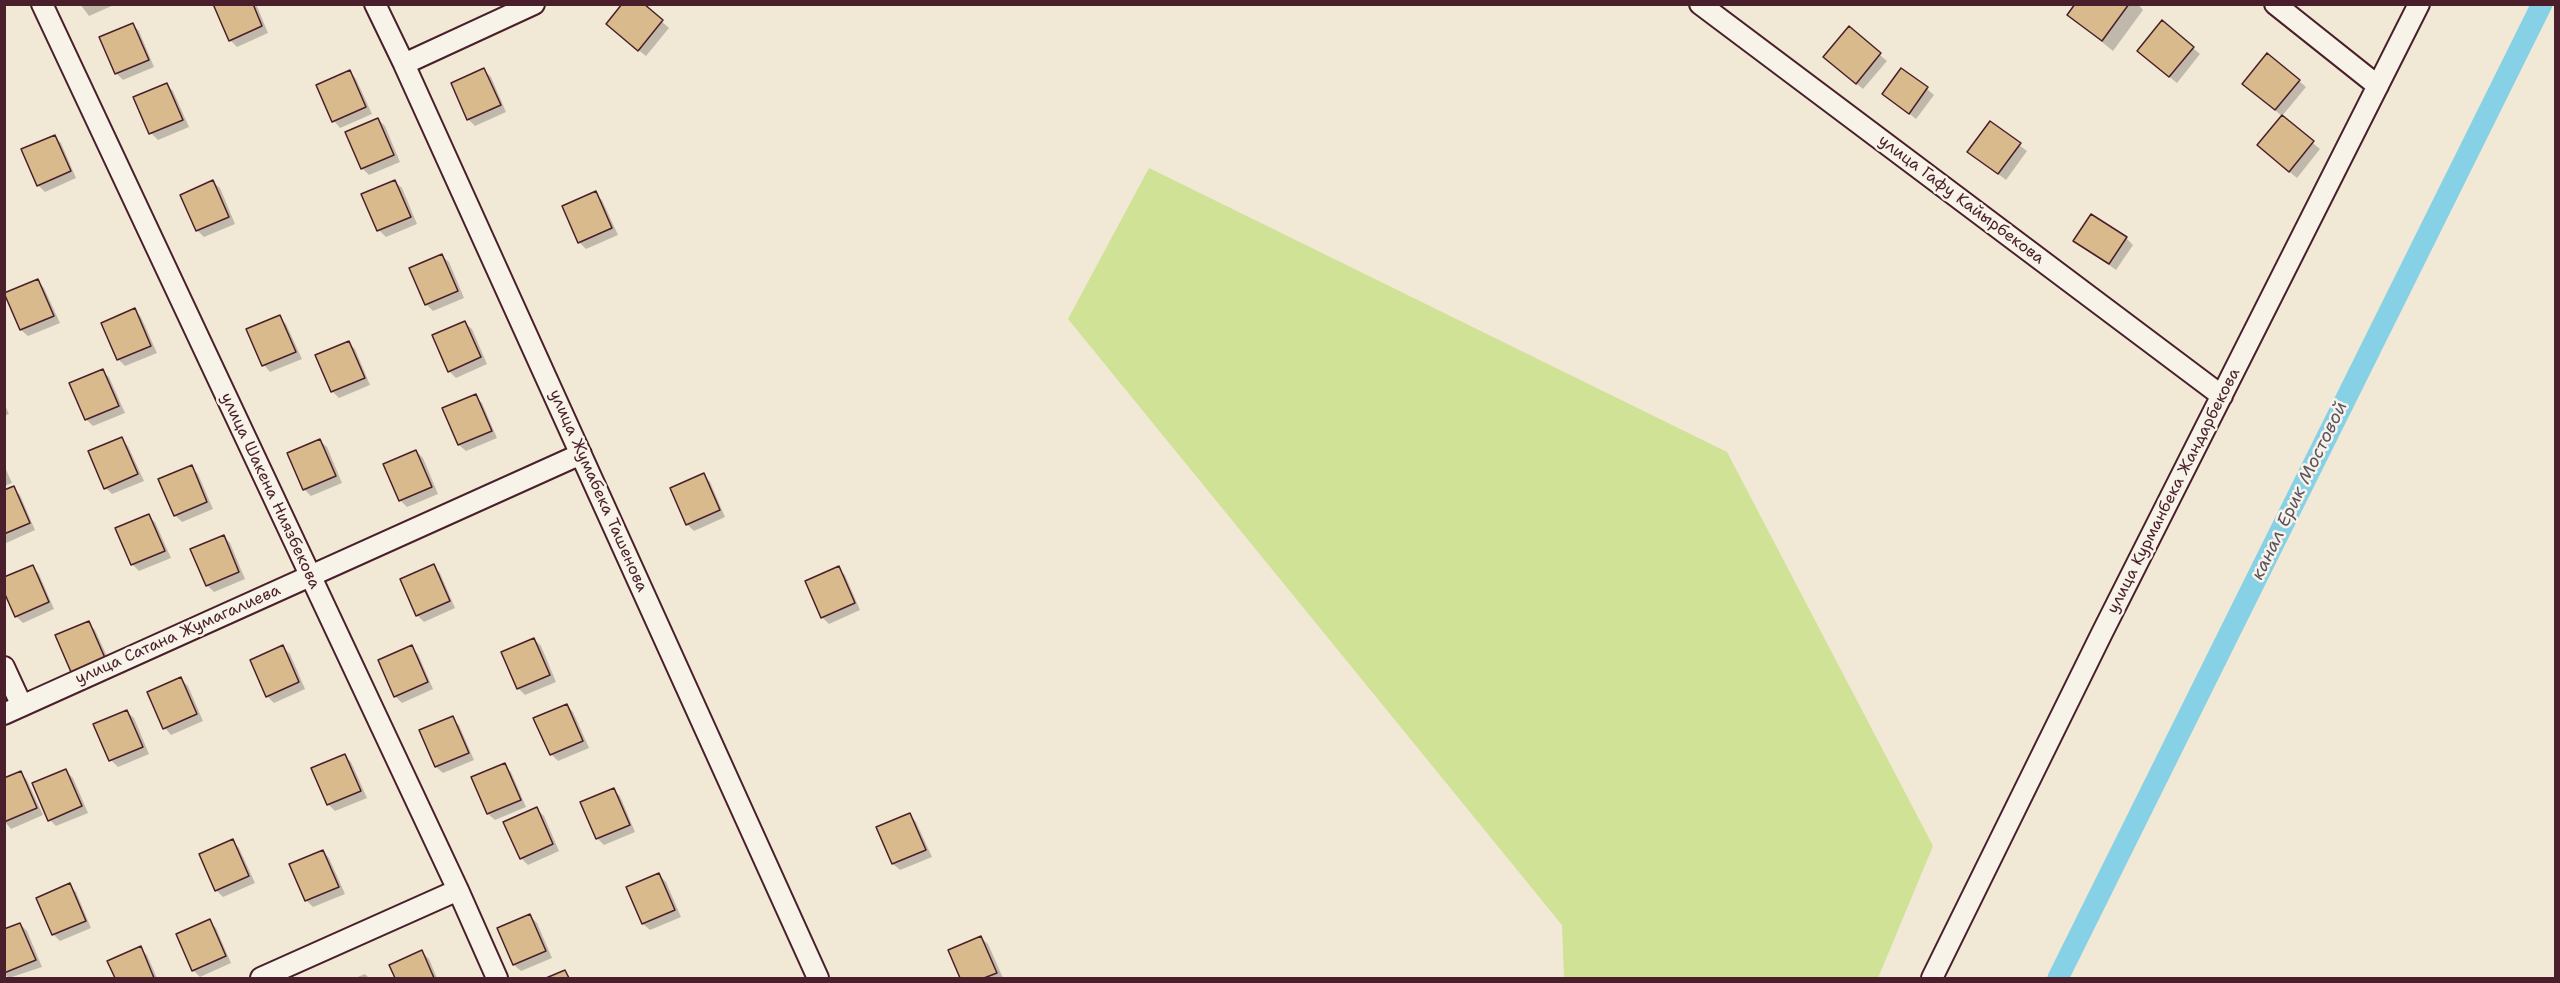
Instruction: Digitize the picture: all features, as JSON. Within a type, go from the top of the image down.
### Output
[{"type":"street","name":"улица Шакена Ниязбекова","points":[[42,4],[458,890],[496,978]]},
{"type":"street","name":"улица Жумабека Ташенова","points":[[375,4],[818,978]]},
{"type":"street","points":[[404,64],[534,4]]},
{"type":"street","name":"улица Гафу Кайырбекова","points":[[1700,4],[2222,396]]},
{"type":"street","points":[[2275,4],[2378,86]]},
{"type":"street","name":"улица Курманбека Жандарбекова","points":[[1932,978],[2419,4]]},
{"type":"street","name":"улица Сатана Жумагалиева","points":[[13,710],[581,454]]},
{"type":"street","points":[[4,667],[13,710]]},
{"type":"street","points":[[261,978],[458,890]]},
{"type":"green space","points":[[1149,168],[1727,452],[1933,846],[1878,978],[1564,978],[1562,925],[1068,319]]},
{"type":"building","points":[[213,4],[253,4],[262,26],[229,41]]},
{"type":"building","points":[[622,4],[644,4],[663,20],[638,51],[606,24]]},
{"type":"building","points":[[2075,4],[2129,4],[2102,41],[2067,15]]},
{"type":"building","points":[[2162,20],[2194,47],[2169,77],[2137,51]]},
{"type":"building","points":[[133,23],[149,60],[115,74],[99,37]]},
{"type":"building","points":[[1849,26],[1881,53],[1856,84],[1823,57]]},
{"type":"building","points":[[2267,53],[2300,80],[2275,110],[2242,84]]},
{"type":"building","points":[[484,68],[501,105],[467,120],[451,83]]},
{"type":"building","points":[[1901,68],[1928,87],[1909,114],[1882,94]]},
{"type":"building","points":[[350,70],[366,107],[332,122],[316,85]]},
{"type":"building","points":[[167,83],[183,120],[149,134],[133,97]]},
{"type":"building","points":[[2282,115],[2314,141],[2289,172],[2257,145]]},
{"type":"building","points":[[378,118],[394,155],[361,169],[345,132]]},
{"type":"building","points":[[1990,121],[2021,143],[1998,174],[1967,152]]},
{"type":"building","points":[[55,135],[71,171],[37,186],[21,149]]},
{"type":"building","points":[[213,180],[229,217],[196,231],[180,195]]},
{"type":"building","points":[[395,180],[411,217],[377,231],[361,194]]},
{"type":"building","points":[[596,191],[612,228],[578,243],[562,206]]},
{"type":"building","points":[[2091,214],[2127,237],[2109,264],[2073,241]]},
{"type":"building","points":[[442,254],[458,291],[425,305],[409,268]]},
{"type":"building","points":[[38,279],[54,316],[20,330],[4,293]]},
{"type":"building","points":[[135,308],[151,346],[117,360],[101,323]]},
{"type":"building","points":[[280,315],[296,352],[262,366],[246,329]]},
{"type":"building","points":[[465,321],[481,357],[448,372],[432,335]]},
{"type":"building","points":[[349,341],[365,378],[331,392],[315,355]]},
{"type":"building","points":[[103,369],[119,406],[85,420],[69,383]]},
{"type":"building","points":[[476,394],[492,431],[458,445],[442,408]]},
{"type":"building","points":[[122,437],[138,474],[104,489],[88,451]]},
{"type":"building","points":[[320,439],[336,476],[303,490],[287,453]]},
{"type":"building","points":[[416,450],[432,487],[399,501],[383,464]]},
{"type":"building","points":[[192,465],[207,502],[174,516],[158,479]]},
{"type":"building","points":[[704,473],[720,510],[686,525],[670,488]]},
{"type":"building","points":[[14,486],[30,523],[4,534],[4,490]]},
{"type":"building","points":[[149,514],[165,551],[131,565],[115,528]]},
{"type":"building","points":[[224,535],[239,572],[206,586],[190,549]]},
{"type":"building","points":[[434,564],[450,601],[416,616],[400,579]]},
{"type":"building","points":[[33,565],[49,602],[15,617],[4,592],[4,577]]},
{"type":"building","points":[[839,566],[855,603],[821,618],[805,581]]},
{"type":"building","points":[[89,621],[105,658],[71,672],[55,635]]},
{"type":"building","points":[[534,638],[550,675],[517,689],[501,652]]},
{"type":"building","points":[[283,645],[299,682],[266,697],[250,660]]},
{"type":"building","points":[[412,645],[428,682],[394,697],[378,660]]},
{"type":"building","points":[[181,677],[197,714],[163,729],[147,692]]},
{"type":"building","points":[[567,704],[583,741],[550,755],[533,718]]},
{"type":"building","points":[[127,710],[143,747],[109,761],[93,724]]},
{"type":"building","points":[[453,716],[469,753],[435,767],[419,730]]},
{"type":"building","points":[[345,754],[361,791],[327,805],[311,768]]},
{"type":"building","points":[[505,763],[521,800],[487,814],[471,777]]},
{"type":"building","points":[[66,769],[82,806],[48,821],[32,783]]},
{"type":"building","points":[[21,771],[37,808],[4,822],[4,778]]},
{"type":"building","points":[[614,788],[630,825],[596,839],[580,802]]},
{"type":"building","points":[[537,807],[553,844],[520,859],[503,822]]},
{"type":"building","points":[[910,813],[926,850],[892,864],[876,827]]},
{"type":"building","points":[[233,839],[249,876],[215,891],[199,854]]},
{"type":"building","points":[[323,850],[339,887],[305,901],[289,864]]},
{"type":"building","points":[[659,873],[675,910],[642,924],[626,887]]},
{"type":"building","points":[[70,883],[86,921],[52,935],[36,898]]},
{"type":"building","points":[[530,914],[546,951],[513,965],[497,928]]},
{"type":"building","points":[[210,919],[226,956],[192,971],[176,934]]},
{"type":"building","points":[[20,923],[36,960],[4,973],[4,929]]},
{"type":"building","points":[[981,936],[997,973],[984,978],[960,978],[948,950]]},
{"type":"building","points":[[141,946],[154,978],[115,978],[107,961]]},
{"type":"building","points":[[422,950],[434,978],[395,978],[389,965]]},
{"type":"building","points":[[565,970],[569,978],[546,978]]},
{"type":"waterway","name":"канал Ерик Мостовой","points":[[2058,978],[2542,4]]}]
